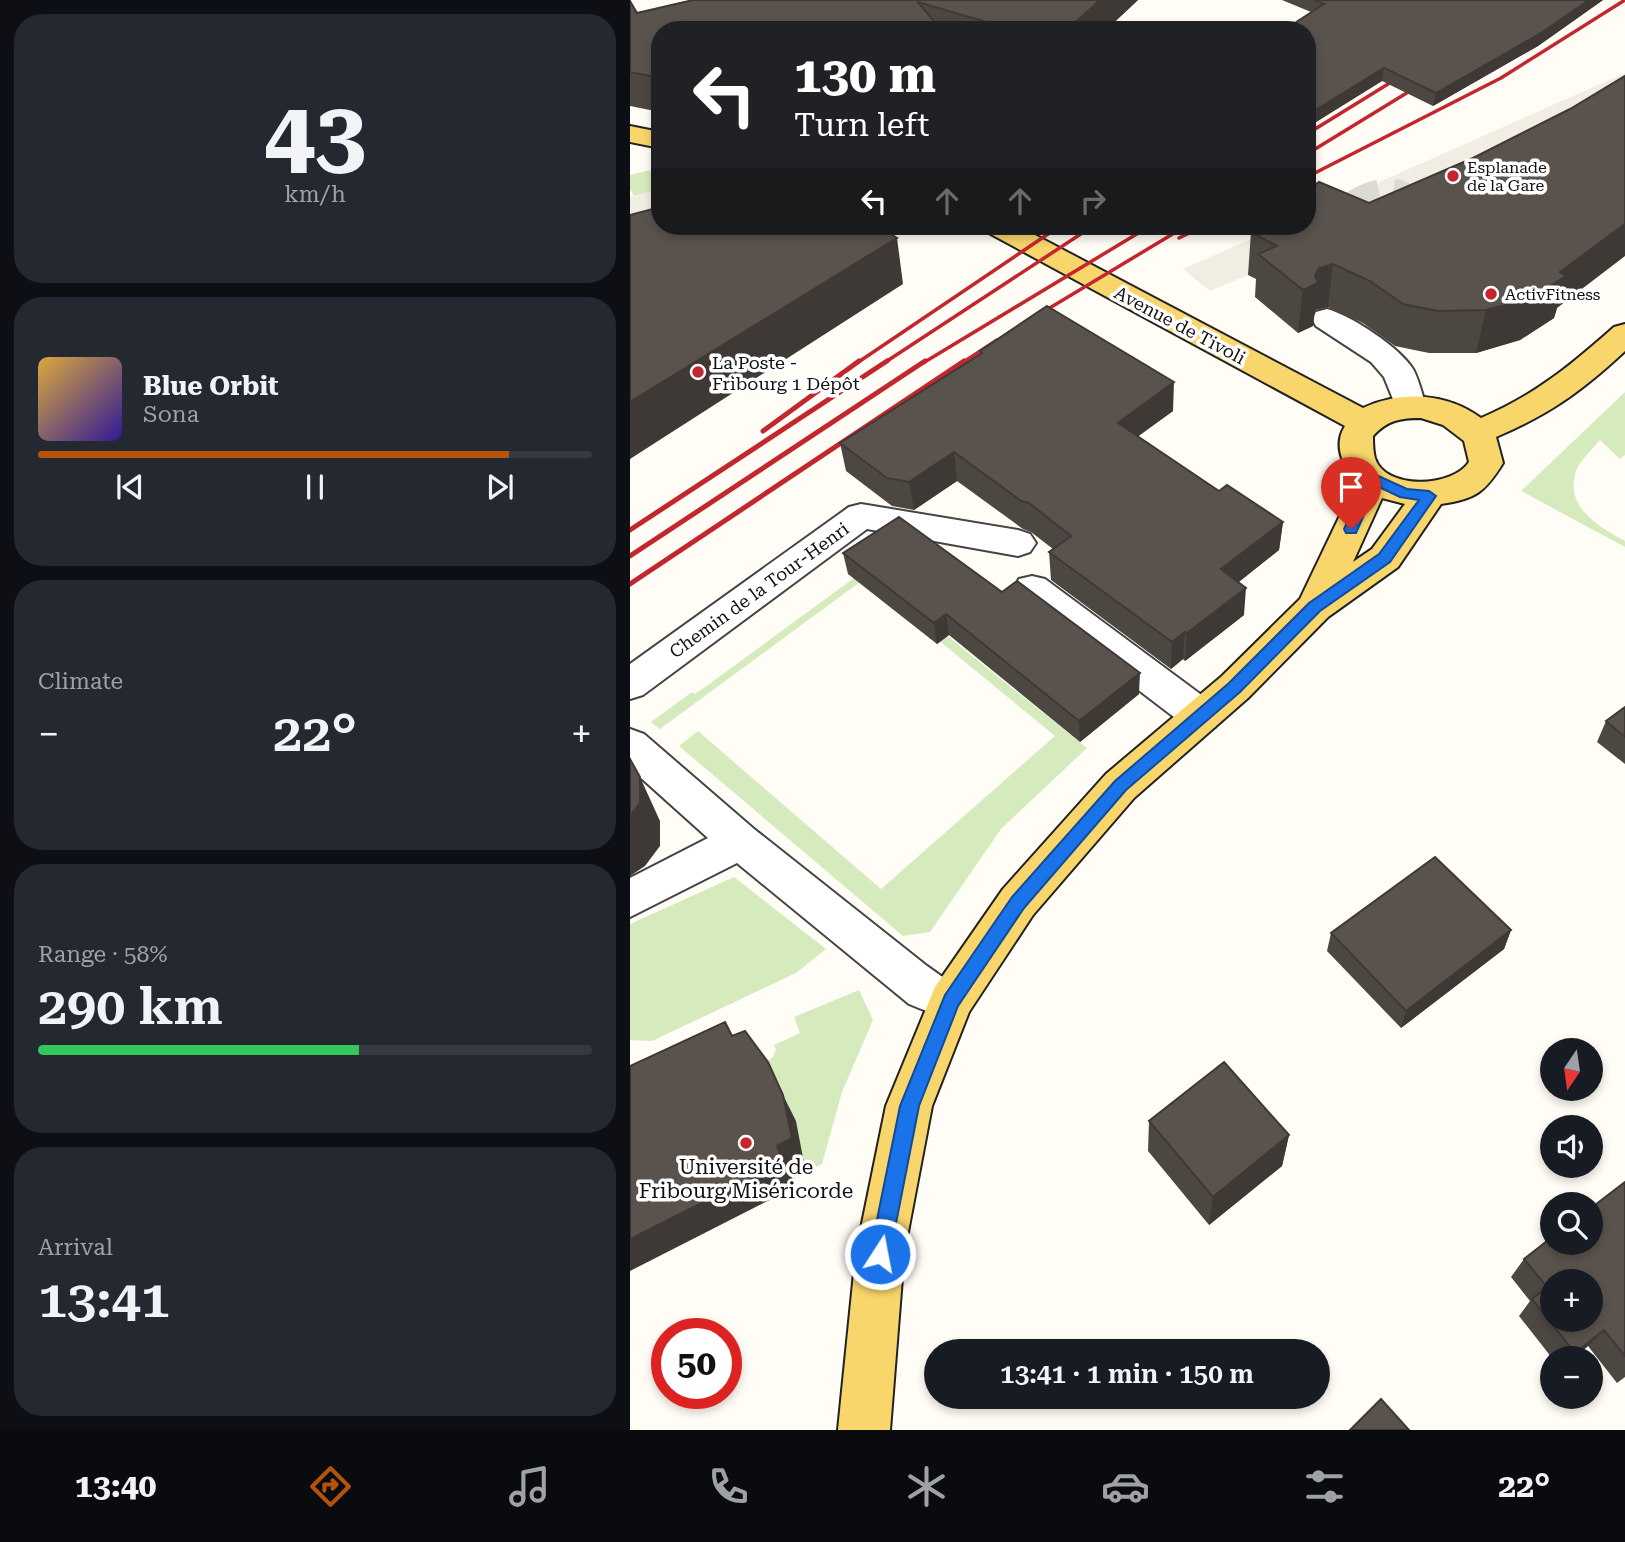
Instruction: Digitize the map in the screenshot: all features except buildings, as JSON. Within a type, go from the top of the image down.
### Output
[{"type":"main road","points":[[630,134],[651,138]]},
{"type":"main road","name":"Avenue de Tivoli","points":[[1015,235],[1365,423]]},
{"type":"main road","points":[[1476,433],[1527,410],[1573,381],[1625,334]]},
{"type":"main road","points":[[1410,406],[1432,408],[1453,415],[1476,433],[1485,454],[1479,475],[1459,490],[1429,496],[1405,493],[1374,479],[1361,465],[1355,451],[1356,435],[1365,423],[1387,410],[1410,406]]},
{"type":"main road","points":[[1315,607],[1374,479]]},
{"type":"main road","points":[[864,1430],[880,1254],[906,1119],[951,1001],[1018,902],[1121,786],[1235,687],[1315,607],[1385,558],[1429,496]]},
{"type":"lane","points":[[1327,319],[1381,355],[1399,373],[1410,406]]},
{"type":"lane","name":"Chemin de la Tour-Henri","points":[[630,684],[861,516],[1018,543]]},
{"type":"lane","points":[[1032,589],[1201,716]]},
{"type":"lane","points":[[630,746],[740,841],[925,990],[951,1001]]},
{"type":"lane","points":[[630,899],[740,841]]},
{"type":"green space","points":[[650,170],[651,191],[634,196],[630,189],[630,175]]},
{"type":"green space","points":[[1625,392],[1625,455],[1620,459],[1600,440],[1578,467],[1574,484],[1579,505],[1586,514],[1625,541],[1625,547],[1521,491]]},
{"type":"green space","points":[[865,570],[1087,748],[1001,829],[930,932],[903,936],[679,746],[698,731],[881,889],[1055,736],[864,579],[660,729],[651,722],[692,692],[694,694],[701,690]]},
{"type":"green space","points":[[734,877],[826,949],[796,973],[652,1041],[630,1040],[630,924]]},
{"type":"green space","points":[[859,990],[873,1020],[842,1092],[822,1164],[793,1179],[789,1171],[804,1163],[798,1134],[785,1100],[763,1065],[773,1057],[776,1050],[774,1045],[800,1033],[794,1017]]},
{"type":"shaded area","points":[[1625,73],[1625,111],[1316,223],[1316,210]]},
{"type":"shaded area","points":[[651,191],[651,228],[630,248],[630,197]]},
{"type":"shaded area","points":[[1260,235],[1300,235],[1248,275],[1210,291],[1183,269]]},
{"type":"tunnel","points":[[1321,231],[1356,203],[1377,194],[1388,193],[1408,199],[1433,221]]},
{"type":"railway","points":[[1316,172],[1501,78],[1625,0]]},
{"type":"railway","points":[[1316,128],[1406,73]]},
{"type":"railway","points":[[1316,148],[1423,83]]},
{"type":"railway","points":[[857,363],[1047,235]]},
{"type":"railway","points":[[884,363],[1079,235]]},
{"type":"railway","points":[[923,363],[1135,235]]},
{"type":"railway","points":[[1033,318],[1171,235]]},
{"type":"railway","points":[[1179,238],[1185,235]]},
{"type":"railway","points":[[962,363],[997,340]]},
{"type":"railway","points":[[763,431],[859,361]]},
{"type":"railway","points":[[630,530],[887,361]]},
{"type":"railway","points":[[630,556],[925,361]]},
{"type":"railway","points":[[630,584],[964,361]]},
{"type":"place","name":"Esplanade de la Gare","points":[[1453,176]]},
{"type":"place","name":"ActivFitness","points":[[1491,294]]},
{"type":"place","name":"La Poste - Fribourg 1 Dépôt","points":[[698,372]]},
{"type":"place","name":"Université de Fribourg Miséricorde","points":[[746,1143]]},
{"type":"route","points":[[880,1254],[909,1106],[951,1001],[1018,902],[1121,786],[1235,687],[1315,607],[1385,558],[1429,496],[1405,493],[1374,479],[1351,529]]}]
